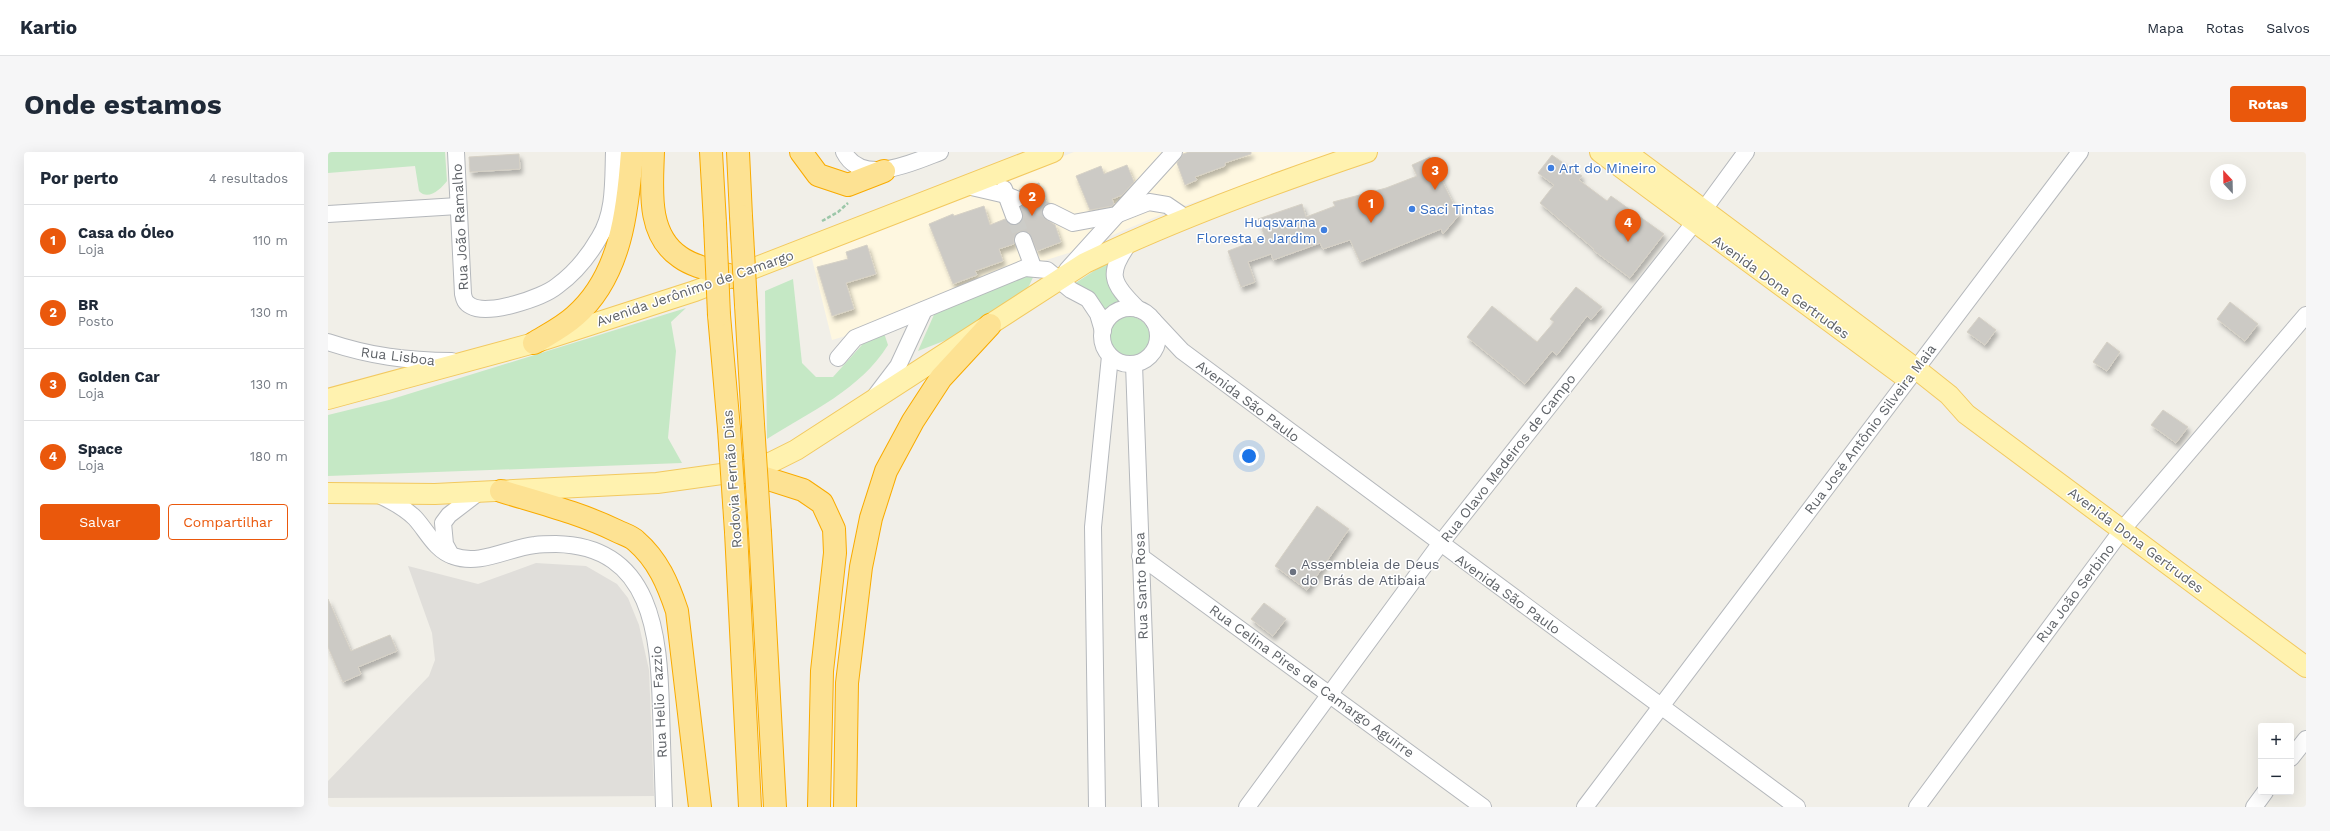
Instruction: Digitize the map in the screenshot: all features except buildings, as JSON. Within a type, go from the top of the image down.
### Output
[{"type":"highway","points":[[534,344],[575,316],[601,285],[612,261],[623,226],[632,152]]},
{"type":"highway","points":[[653,152],[652,195],[654,219],[664,242],[680,257],[734,277]]},
{"type":"highway","name":"Rodovia Fernão Dias","points":[[711,152],[719,314],[736,532],[750,807]]},
{"type":"highway","name":"Rodovia Fernão Dias","points":[[738,152],[775,807]]},
{"type":"highway","points":[[801,152],[818,175],[848,185],[884,171]]},
{"type":"highway","points":[[845,807],[847,683],[861,567],[871,518],[886,471],[913,421],[941,378],[990,325]]},
{"type":"highway","points":[[743,471],[803,490],[822,503],[834,529],[835,553],[822,672],[819,807]]},
{"type":"highway","points":[[501,491],[570,512],[605,525],[635,540],[654,560],[667,581],[677,611],[700,807]]},
{"type":"main road","name":"Avenida Jerônimo de Camargo","points":[[328,399],[534,344],[734,277],[1053,152]]},
{"type":"main road","points":[[328,493],[479,492],[657,483],[743,471],[772,462],[796,450],[1085,263],[1131,241],[1186,218],[1367,152]]},
{"type":"main road","name":"Avenida Dona Gertrudes","points":[[1600,152],[1699,217],[1911,373],[1949,395],[1966,414],[2306,667]]},
{"type":"main road","name":"Avenida Dona Gertrudes","points":[[1626,152],[1699,217]]},
{"type":"street","name":"Rua João Ramalho","points":[[456,152],[462,291],[465,302],[472,307],[495,309],[530,301],[556,287],[580,268],[600,237],[613,198],[614,152]]},
{"type":"street","points":[[844,152],[857,164],[868,169],[884,171],[940,152]]},
{"type":"street","points":[[1058,280],[1174,152]]},
{"type":"street","name":"Rua Olavo Medeiros de Campo","points":[[1247,807],[1440,544],[1699,217],[1746,152]]},
{"type":"street","name":"Rua José Antônio Silveira Maia","points":[[1585,807],[1662,707],[1911,373],[2080,152]]},
{"type":"street","points":[[999,174],[1011,197],[1014,216]]},
{"type":"street","points":[[966,186],[1011,197]]},
{"type":"street","points":[[1050,212],[1073,223],[1116,215],[1149,202],[1167,205],[1186,218]]},
{"type":"street","points":[[328,214],[458,206]]},
{"type":"street","points":[[1023,240],[1033,267]]},
{"type":"street","points":[[1110,356],[1125,364],[1134,364],[1151,356],[1158,338],[1158,329],[1153,320],[1146,313],[1138,309],[1118,286],[1113,272],[1118,259],[1131,241]]},
{"type":"street","points":[[838,358],[855,338],[1025,268],[1033,267],[1047,270],[1058,280],[1088,300],[1098,314],[1103,331]]},
{"type":"street","points":[[1097,807],[1093,527],[1110,356],[1102,340],[1103,331],[1111,316],[1118,311],[1138,309]]},
{"type":"street","points":[[872,400],[898,366],[924,310]]},
{"type":"street","name":"Rua João Serbino","points":[[1917,807],[2122,530],[2306,315]]},
{"type":"street","name":"Avenida São Paulo","points":[[1153,320],[1182,351],[1440,544],[1797,807]]},
{"type":"street","name":"Rua Lisboa","points":[[328,342],[363,353],[414,361],[469,361]]},
{"type":"street","name":"Avenida São Paulo","points":[[1151,356],[1172,350],[1182,351]]},
{"type":"street","name":"Rua Santo Rosa","points":[[1134,364],[1150,807]]},
{"type":"street","name":"Rua Helio Fazzio","points":[[372,492],[394,502],[415,517],[440,549],[452,556],[467,560],[484,558],[535,545],[558,544],[596,552],[616,561],[631,576],[643,596],[652,619],[660,659],[664,807]]},
{"type":"street","points":[[452,556],[445,544],[443,523],[449,515],[479,492]]},
{"type":"street","name":"Rua Celina Pires de Camargo Aguirre","points":[[1140,556],[1483,807]]},
{"type":"street","points":[[2294,754],[2306,738]]},
{"type":"street","points":[[2254,807],[2263,795]]},
{"type":"path","points":[[820,222],[838,212],[849,202]]},
{"type":"shaded area","points":[[1074,152],[1336,152],[1172,210],[1075,251],[1043,261],[1025,262],[856,333],[832,340],[811,255]]},
{"type":"shaded area","points":[[536,563],[586,566],[617,584],[628,598],[639,625],[649,670],[654,796],[328,798],[328,781],[429,676],[435,660],[432,633],[408,566],[478,584]]},
{"type":"green space","points":[[328,152],[445,152],[447,181],[434,193],[426,195],[419,191],[415,166],[328,173]]},
{"type":"green space","points":[[1109,261],[1106,270],[1107,275],[1126,306],[1111,313],[1105,320],[1071,286]]},
{"type":"green space","points":[[1035,273],[1029,286],[1020,295],[949,339],[918,351],[936,310],[1008,280]]},
{"type":"green space","points":[[793,279],[802,363],[816,377],[833,377],[870,336],[884,333],[888,345],[877,361],[849,387],[817,409],[767,439],[765,291]]},
{"type":"green space","points":[[686,308],[671,322],[676,351],[668,438],[682,463],[328,476],[328,415],[389,400]]},
{"type":"green space","points":[[1131,316],[1141,321],[1147,328],[1150,336],[1148,344],[1144,350],[1138,355],[1130,356],[1116,350],[1110,341],[1110,326],[1122,317]]},
{"type":"tunnel","points":[[1016,199],[1051,212]]},
{"type":"tunnel","points":[[1014,216],[1023,240]]},
{"type":"place","name":"Art do Mineiro","points":[[1551,168]]},
{"type":"place","name":"Golden Car","points":[[1435,190]]},
{"type":"place","name":"Saci Tintas","points":[[1412,209]]},
{"type":"place","name":"BR","points":[[1032,216]]},
{"type":"place","name":"Casa do Óleo","points":[[1371,223]]},
{"type":"place","name":"Huqsvarna Floresta e Jardim","points":[[1324,230]]},
{"type":"place","name":"Space","points":[[1628,242]]},
{"type":"place","name":"Assembleia de Deus do Brás de Atibaia","points":[[1293,572]]}]
